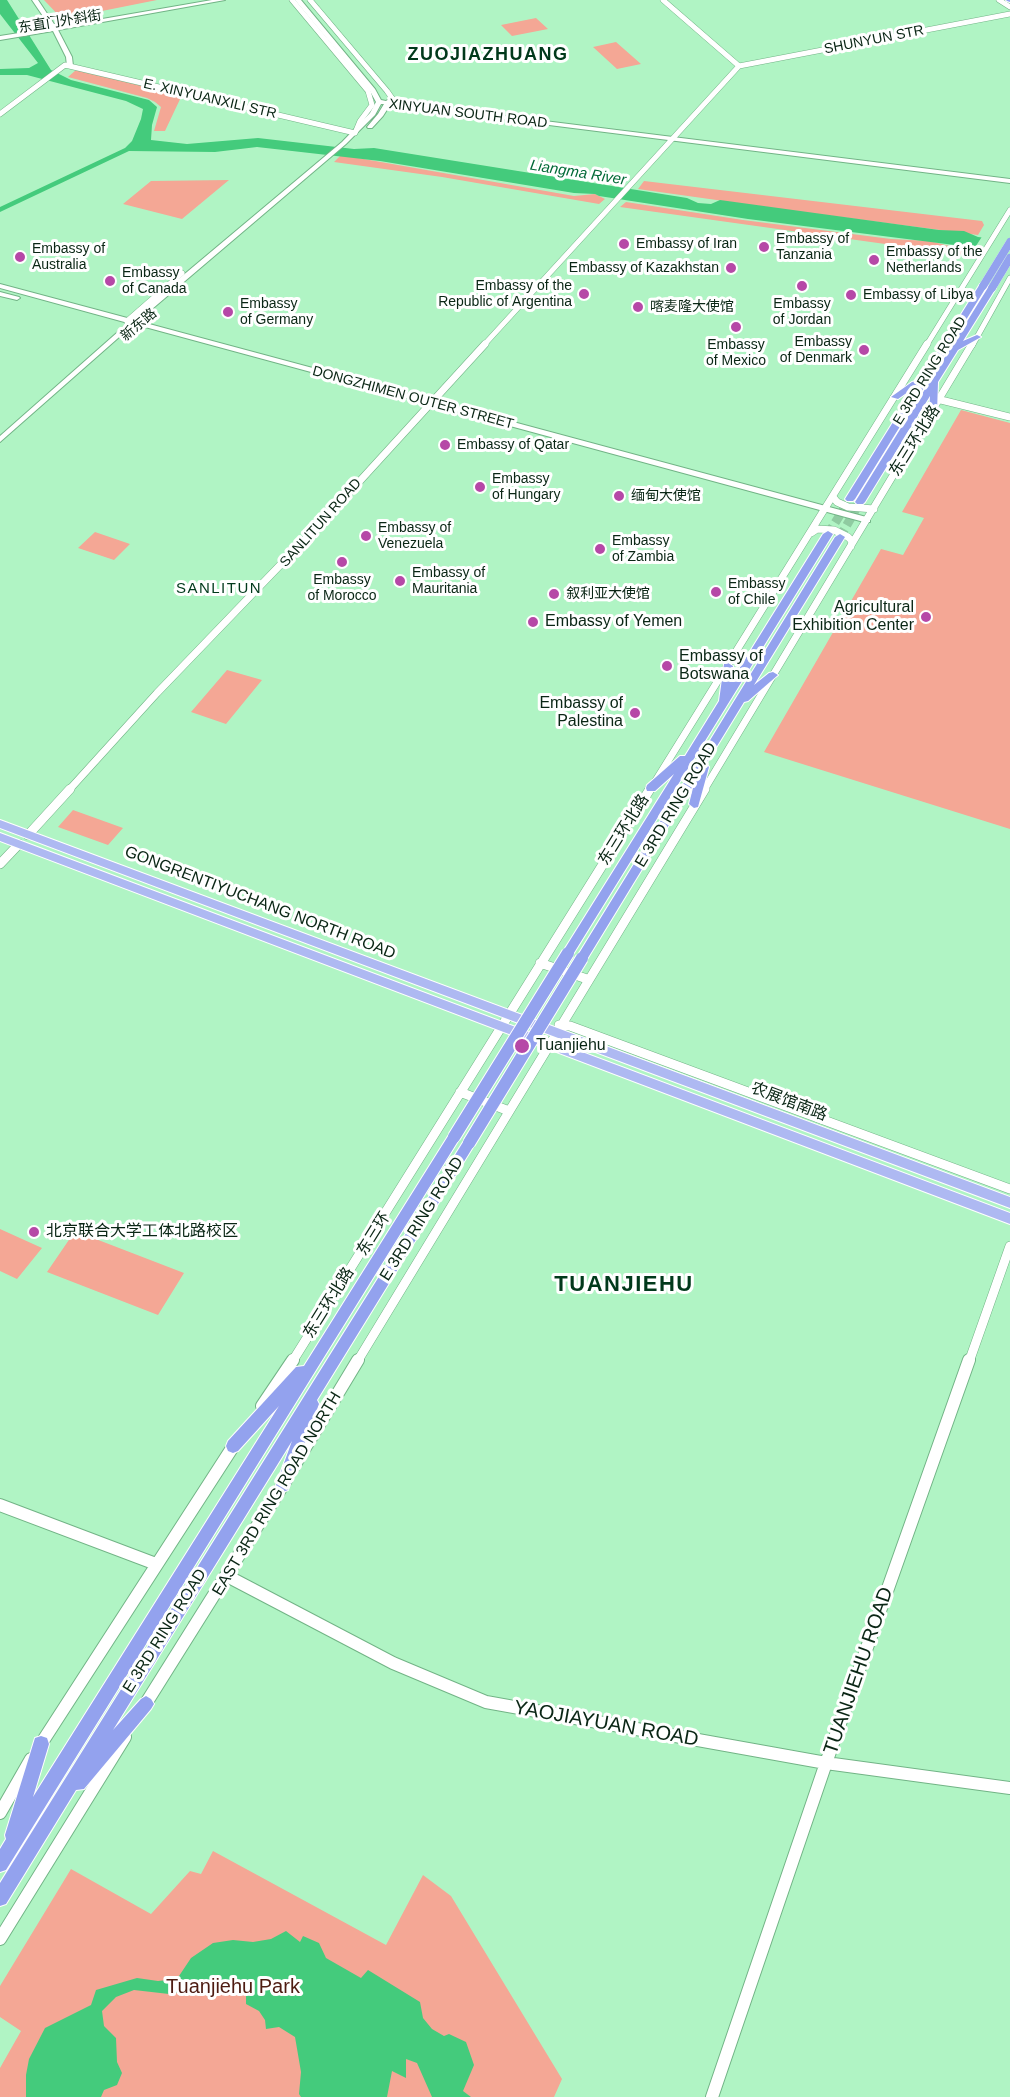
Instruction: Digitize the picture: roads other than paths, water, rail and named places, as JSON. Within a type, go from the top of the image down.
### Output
[{"type":"highway","name":"E 3RD RING ROAD","points":[[860,502],[956,349],[1010,242]]},
{"type":"highway","name":"E 3RD RING ROAD","points":[[850,499],[922,382],[987,287],[1010,258]]},
{"type":"highway","points":[[956,349],[977,337]]},
{"type":"highway","points":[[933,412],[936,380]]},
{"type":"highway","points":[[895,398],[915,384],[922,382]]},
{"type":"highway","name":"E 3RD RING ROAD","points":[[2,1896],[707,755],[729,706],[828,534]]},
{"type":"highway","name":"E 3RD RING ROAD","points":[[454,1137],[694,751],[729,706],[840,537]]},
{"type":"highway","points":[[728,666],[729,706]]},
{"type":"highway","points":[[729,706],[773,675]]},
{"type":"highway","points":[[651,788],[694,751]]},
{"type":"highway","points":[[694,804],[707,755]]},
{"type":"highway","name":"东三环","points":[[322,1348],[454,1137]]},
{"type":"highway","name":"E 3RD RING ROAD","points":[[4,1857],[322,1348]]},
{"type":"highway","points":[[233,1446],[322,1348]]},
{"type":"highway","points":[[283,1485],[320,1381]]},
{"type":"highway","points":[[52,1814],[146,1704]]},
{"type":"highway","points":[[4,1857],[41,1744]]},
{"type":"main road","points":[[28,0],[49,27]]},
{"type":"main road","points":[[35,0],[67,67]]},
{"type":"main road","name":"东直门外斜街","points":[[0,32],[49,27],[191,0]]},
{"type":"main road","points":[[0,38],[49,27],[222,0]]},
{"type":"main road","points":[[298,0],[373,90],[379,102],[373,114],[347,143]]},
{"type":"main road","points":[[305,0],[391,103],[377,120],[347,143]]},
{"type":"main road","name":"XINYUAN SOUTH ROAD","points":[[379,102],[1010,179]]},
{"type":"main road","name":"新东路","points":[[0,440],[347,143]]},
{"type":"main road","name":"DONGZHIMEN OUTER STREET","points":[[0,286],[133,325],[865,523]]},
{"type":"main road","name":"DONGZHIMEN OUTER STREET","points":[[0,294],[133,325]]},
{"type":"main road","name":"新东路","points":[[0,447],[133,325]]},
{"type":"main road","name":"GONGRENTIYUCHANG NORTH ROAD","points":[[0,824],[507,1014],[557,1029]]},
{"type":"main road","name":"GONGRENTIYUCHANG NORTH ROAD","points":[[0,837],[548,1045]]},
{"type":"main road","name":"农展馆南路","points":[[557,1029],[1010,1203]]},
{"type":"main road","name":"农展馆南路","points":[[548,1045],[1010,1219]]},
{"type":"street","points":[[292,0],[368,91],[372,105],[360,121],[355,133]]},
{"type":"street","points":[[310,0],[367,66],[391,103]]},
{"type":"street","points":[[663,0],[739,66]]},
{"type":"street","points":[[999,0],[1010,7]]},
{"type":"street","name":"SHUNYUN STR","points":[[739,66],[1010,14]]},
{"type":"street","name":"SANLITUN ROAD","points":[[28,835],[157,693],[279,569],[739,66]]},
{"type":"street","points":[[0,116],[67,67]]},
{"type":"street","name":"E. XINYUANXILI STR","points":[[67,67],[355,133]]},
{"type":"street","name":"东三环北路","points":[[233,1446],[286,1371],[507,1014],[728,666],[1010,210]]},
{"type":"street","points":[[1003,220],[1010,222]]},
{"type":"street","points":[[979,259],[1010,265]]},
{"type":"street","name":"新东路","points":[[133,325],[182,273]]},
{"type":"street","name":"东三环北路","points":[[548,1045],[941,400],[1010,279]]},
{"type":"street","points":[[941,400],[1010,417]]},
{"type":"street","points":[[833,497],[837,502],[848,507],[866,510],[874,508]]},
{"type":"street","points":[[810,534],[817,529],[834,530],[848,537],[852,541],[851,546]]},
{"type":"street","points":[[0,864],[19,844]]},
{"type":"street","points":[[540,963],[587,979]]},
{"type":"street","name":"农展馆南路","points":[[557,1029],[570,1026],[1010,1189]]},
{"type":"street","name":"EAST 3RD RING ROAD NORTH","points":[[0,1940],[283,1485],[548,1045]]},
{"type":"street","points":[[460,1092],[509,1111]]},
{"type":"street","name":"TUANJIEHU ROAD","points":[[712,2097],[826,1763],[1010,1246]]},
{"type":"street","points":[[0,1813],[41,1744],[233,1446]]},
{"type":"street","points":[[0,1505],[156,1564]]},
{"type":"street","name":"YAOJIAYUAN ROAD","points":[[227,1576],[393,1663],[486,1702],[826,1763],[1010,1788]]},
{"type":"tunnel","points":[[828,534],[850,499]]},
{"type":"tunnel","points":[[840,537],[860,502]]},
{"type":"place","name":"Embassy of Iran","points":[[624,244]]},
{"type":"place","name":"Embassy of Tanzania","points":[[764,247]]},
{"type":"place","name":"Embassy of Australia","points":[[20,257]]},
{"type":"place","name":"Embassy of the Netherlands","points":[[874,260]]},
{"type":"place","name":"Embassy of Kazakhstan","points":[[731,268]]},
{"type":"place","name":"Embassy of Canada","points":[[110,281]]},
{"type":"place","name":"Embassy of Jordan","points":[[802,286]]},
{"type":"place","name":"Embassy of the Republic of Argentina","points":[[584,294]]},
{"type":"place","name":"Embassy of Libya","points":[[851,295]]},
{"type":"place","name":"喀麦隆大使馆","points":[[638,307]]},
{"type":"place","name":"Embassy of Germany","points":[[228,312]]},
{"type":"place","name":"Embassy of Mexico","points":[[736,327]]},
{"type":"place","name":"Embassy of Denmark","points":[[864,350]]},
{"type":"place","name":"Embassy of Qatar","points":[[445,445]]},
{"type":"place","name":"Embassy of Hungary","points":[[480,487]]},
{"type":"place","name":"缅甸大使馆","points":[[619,496]]},
{"type":"place","name":"Embassy of Venezuela","points":[[366,536]]},
{"type":"place","name":"Embassy of Zambia","points":[[600,549]]},
{"type":"place","name":"Embassy of Morocco","points":[[342,562]]},
{"type":"place","name":"Embassy of Mauritania","points":[[400,581]]},
{"type":"place","name":"Embassy of Chile","points":[[716,592]]},
{"type":"place","name":"叙利亚大使馆","points":[[554,594]]},
{"type":"place","name":"Agricultural Exhibition Center","points":[[926,617]]},
{"type":"place","name":"Embassy of Yemen","points":[[533,622]]},
{"type":"place","name":"Embassy of Botswana","points":[[667,666]]},
{"type":"place","name":"Embassy of Palestina","points":[[635,713]]},
{"type":"place","name":"Tuanjiehu","points":[[522,1046]]},
{"type":"place","name":"北京联合大学工体北路校区","points":[[34,1232]]},
{"type":"district","name":"ZUOJIAZHUANG","points":[[488,55]]},
{"type":"district","name":"SANLITUN","points":[[219,589]]},
{"type":"district","name":"TUANJIEHU","points":[[624,1285]]},
{"type":"water label","name":"Liangma River","points":[[578,173]]},
{"type":"park label","name":"Tuanjiehu Park","points":[[233,1987]]}]
